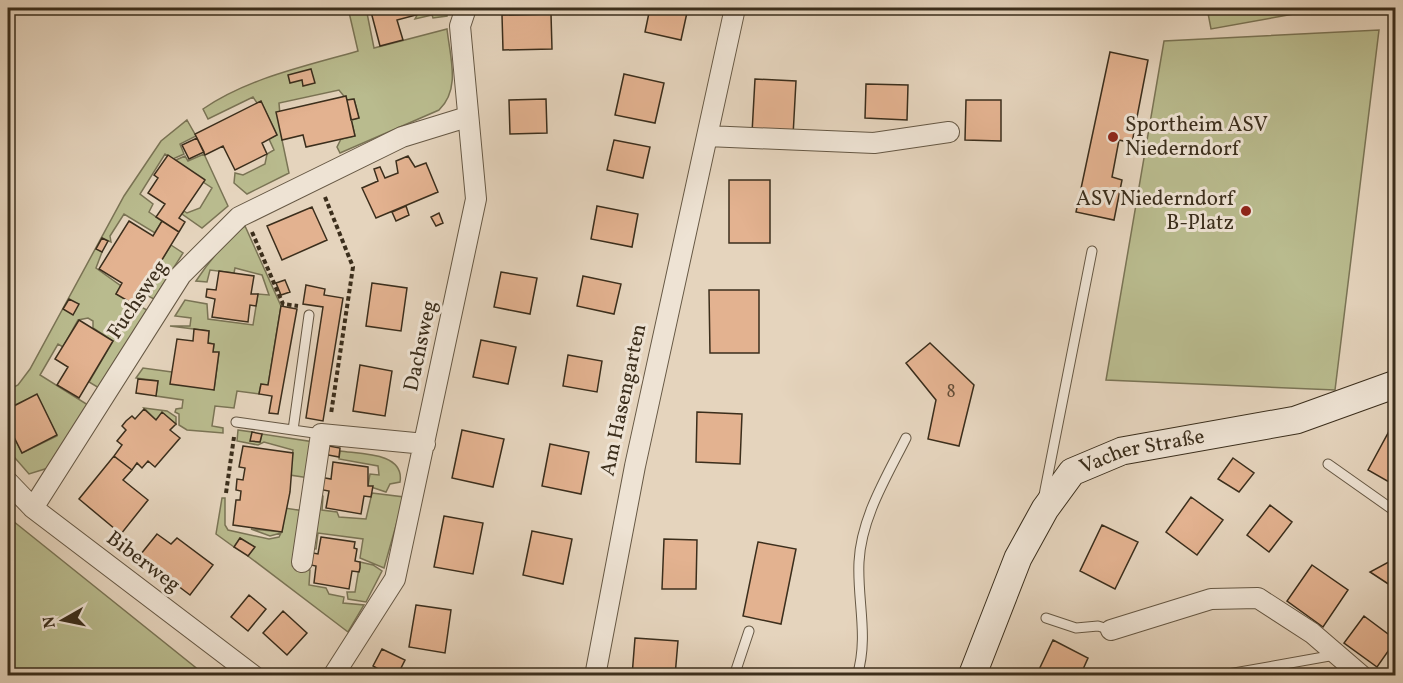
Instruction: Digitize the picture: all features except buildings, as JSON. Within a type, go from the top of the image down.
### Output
[{"type":"main road","name":"Vacher Straße","points":[[972,675],[1018,558],[1040,518],[1072,472],[1122,451],[1296,420],[1395,384]]},
{"type":"street","name":"Dachsweg","points":[[333,675],[395,579],[476,199],[460,26],[466,8]]},
{"type":"street","name":"Am Hasengarten","points":[[595,675],[637,455],[735,8]]},
{"type":"street","name":"Fuchsweg","points":[[33,508],[181,275],[244,214],[318,180],[402,136],[467,117]]},
{"type":"street","points":[[707,136],[874,143],[949,132]]},
{"type":"street","points":[[302,562],[324,435],[425,444]]},
{"type":"street","name":"Biberweg","points":[[8,482],[33,508],[254,675]]},
{"type":"street","points":[[1111,630],[1211,599],[1258,598],[1312,633],[1362,675]]},
{"type":"lane","points":[[1040,518],[1092,251]]},
{"type":"lane","points":[[293,430],[309,315]]},
{"type":"lane","points":[[236,422],[324,435]]},
{"type":"lane","points":[[857,675],[863,650],[859,560],[863,536],[873,505],[906,438]]},
{"type":"lane","points":[[1328,464],[1395,512]]},
{"type":"lane","points":[[1046,618],[1076,628],[1098,626],[1111,630]]},
{"type":"lane","points":[[735,675],[749,631]]},
{"type":"lane","points":[[1217,675],[1337,654]]},
{"type":"path","points":[[318,180],[353,267],[324,435]]},
{"type":"path","points":[[244,214],[283,304],[304,307],[309,315]]},
{"type":"path","points":[[226,493],[236,422]]},
{"type":"green space","points":[[348,8],[366,8],[374,48],[447,29],[452,61],[452,83],[446,102],[439,110],[340,153],[337,147],[341,139],[355,136],[351,120],[359,118],[354,99],[347,100],[339,90],[279,103],[282,140],[289,173],[247,194],[234,183],[235,173],[243,175],[265,164],[267,154],[274,150],[269,139],[277,135],[261,102],[257,103],[253,97],[208,119],[203,109],[220,98],[258,81],[358,51]]},
{"type":"green space","points":[[421,8],[447,8],[447,16],[433,18],[432,15],[415,19]]},
{"type":"green space","points":[[1207,8],[1327,8],[1211,29]]},
{"type":"green space","name":"ASV Niederndorf B-Platz","points":[[1379,30],[1335,390],[1106,380],[1164,41]]},
{"type":"green space","points":[[187,120],[196,136],[180,144],[184,154],[173,159],[165,154],[140,194],[153,204],[149,212],[162,221],[155,233],[124,214],[110,236],[111,242],[102,238],[96,248],[102,252],[96,268],[121,286],[116,294],[147,310],[99,388],[89,382],[113,341],[93,328],[93,321],[88,318],[78,320],[63,347],[58,344],[40,375],[88,405],[48,468],[29,474],[8,450],[8,435],[12,433],[22,453],[57,436],[37,395],[11,407],[8,390],[18,385],[30,369],[124,196],[161,141]]},
{"type":"green space","points":[[204,154],[228,206],[202,228],[182,214],[184,211],[187,213],[200,208],[212,188],[203,182],[204,179],[176,160],[185,156],[188,161]]},
{"type":"green space","points":[[245,226],[281,306],[268,385],[261,384],[259,394],[237,391],[234,408],[215,406],[212,426],[223,428],[223,433],[187,430],[179,425],[179,414],[175,412],[176,409],[182,408],[183,400],[156,396],[158,381],[136,378],[143,368],[172,372],[214,390],[219,353],[213,352],[214,344],[208,343],[209,331],[170,326],[190,326],[191,318],[175,316],[185,300],[207,304],[208,319],[253,325],[258,294],[269,295],[262,275],[235,268],[234,273],[210,270],[207,282],[196,281],[218,251]]},
{"type":"green space","points":[[171,245],[183,253],[154,299],[148,296],[158,280],[155,271]]},
{"type":"green space","points":[[144,408],[167,411],[176,417],[176,424],[162,413],[156,420]]},
{"type":"green space","points":[[238,430],[252,432],[251,441],[260,442],[262,434],[314,442],[309,478],[290,475],[293,450],[264,442],[258,445],[237,441]]},
{"type":"green space","points":[[340,451],[369,454],[388,460],[400,472],[400,482],[390,484],[386,492],[368,486],[370,474],[379,475],[378,466],[339,459]]},
{"type":"green space","points":[[372,493],[404,497],[384,568],[360,558],[363,539],[318,533],[316,549],[306,548],[314,494],[323,496],[322,510],[337,512],[339,517],[366,519]]},
{"type":"green space","points":[[222,498],[225,498],[225,525],[228,530],[269,539],[279,537],[281,533],[270,536],[251,529],[282,532],[285,508],[304,511],[296,567],[310,570],[309,585],[326,588],[329,594],[344,597],[343,603],[364,605],[348,632],[248,556],[254,547],[240,538],[234,547],[216,534]]},
{"type":"green space","points":[[8,517],[205,675],[8,675]]},
{"type":"green space","points":[[360,562],[373,565],[382,571],[366,602],[348,599],[347,592],[355,592]]},
{"type":"place","name":"Sportheim ASV Niederndorf","points":[[1113,137]]},
{"type":"place","name":"ASV Niederndorf B-Platz","points":[[1246,211]]}]
